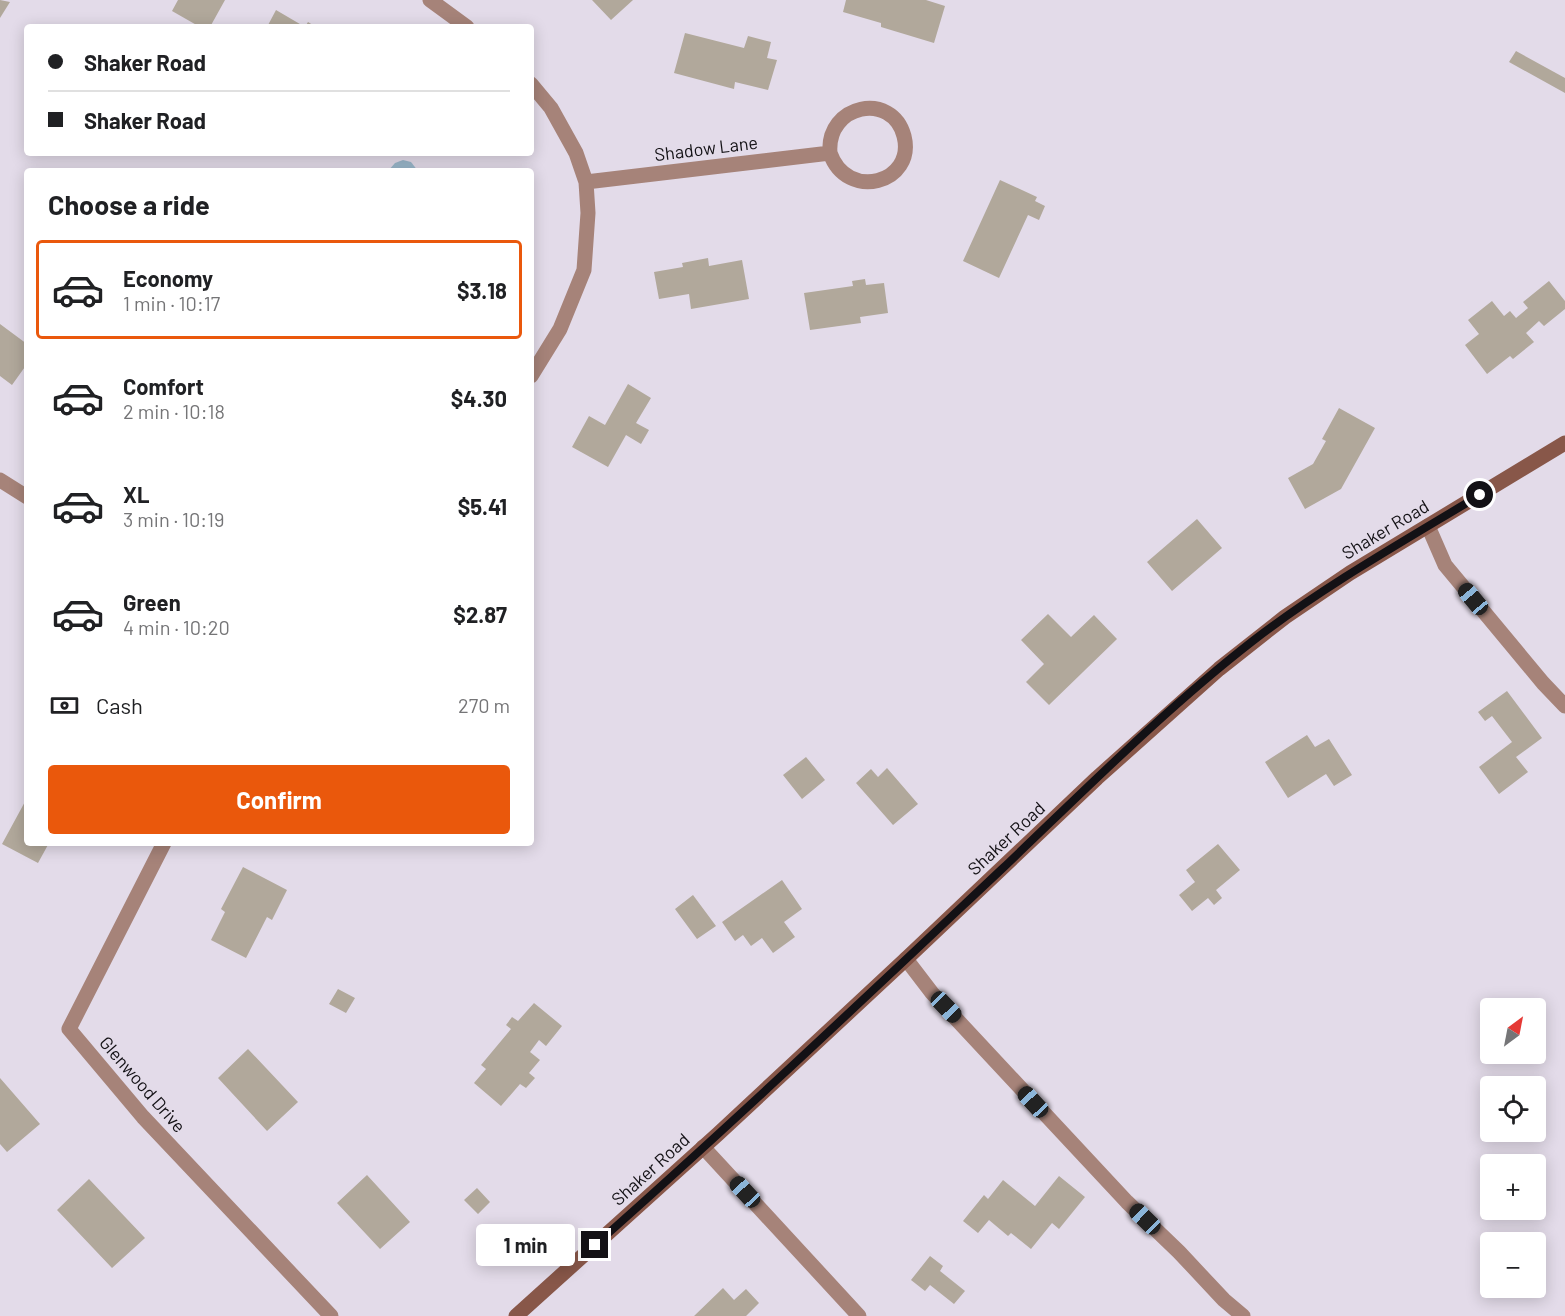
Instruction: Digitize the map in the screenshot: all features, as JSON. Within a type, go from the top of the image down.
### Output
[{"type":"street","points":[[430,0],[463,24]]},
{"type":"street","points":[[534,88],[551,108],[571,144],[586,182],[588,213],[584,270],[560,330],[534,371]]},
{"type":"street","points":[[859,109],[878,109],[887,113],[900,127],[904,136],[905,146],[899,165],[885,178],[876,182],[866,183],[847,177],[833,162],[830,153],[830,143],[836,125],[850,112],[859,109]]},
{"type":"street","name":"Shadow Lane","points":[[586,182],[830,153]]},
{"type":"street","name":"Shaker Road","points":[[516,1316],[703,1147],[1097,778],[1218,669],[1285,617],[1350,573],[1565,443]]},
{"type":"street","points":[[0,480],[24,495]]},
{"type":"street","points":[[1428,526],[1444,565],[1565,706]]},
{"type":"street","name":"Glenwood Drive","points":[[162,846],[69,1029],[143,1118],[331,1316]]},
{"type":"street","points":[[906,959],[932,993],[1127,1202],[1224,1300],[1243,1316]]},
{"type":"street","points":[[703,1147],[859,1316]]},
{"type":"water","points":[[403,160],[411,162],[416,168],[391,168],[395,163]]},
{"type":"building","points":[[0,0],[10,2],[0,18]]},
{"type":"building","points":[[178,0],[225,0],[212,24],[195,24],[172,11]]},
{"type":"building","points":[[592,0],[633,0],[611,20]]},
{"type":"building","points":[[846,0],[926,0],[945,6],[934,43],[881,27],[881,23],[843,12]]},
{"type":"building","points":[[276,10],[300,24],[269,24]]},
{"type":"building","points":[[685,33],[744,48],[748,36],[771,42],[767,58],[777,60],[768,90],[735,82],[734,89],[674,73]]},
{"type":"building","points":[[1516,51],[1565,78],[1565,93],[1509,62]]},
{"type":"building","points":[[1000,180],[1037,197],[1035,201],[1045,206],[1039,220],[1028,215],[999,278],[963,261]]},
{"type":"building","points":[[708,258],[709,266],[742,260],[749,299],[691,309],[689,294],[659,299],[654,272],[683,267],[682,263]]},
{"type":"building","points":[[865,279],[866,285],[884,283],[888,313],[860,317],[861,323],[810,330],[804,293],[853,286],[852,281]]},
{"type":"building","points":[[1549,281],[1565,301],[1565,309],[1544,326],[1539,321],[1526,333],[1534,342],[1513,359],[1510,356],[1487,374],[1465,345],[1479,334],[1468,320],[1492,301],[1504,316],[1510,311],[1516,318],[1528,308],[1523,302]]},
{"type":"building","points":[[0,324],[24,342],[24,368],[12,385],[0,376]]},
{"type":"building","points":[[628,384],[651,398],[636,423],[649,430],[641,444],[626,435],[608,467],[572,447],[589,416],[605,425]]},
{"type":"building","points":[[1339,408],[1375,428],[1341,489],[1305,509],[1288,478],[1313,464],[1326,441],[1322,439]]},
{"type":"building","points":[[1197,519],[1222,548],[1172,591],[1147,562]]},
{"type":"building","points":[[1048,614],[1071,637],[1094,615],[1117,639],[1049,705],[1026,682],[1044,664],[1021,640]]},
{"type":"building","points":[[1507,691],[1542,738],[1516,757],[1528,772],[1499,794],[1479,767],[1512,742],[1492,716],[1485,721],[1478,712]]},
{"type":"building","points":[[1307,735],[1315,747],[1329,739],[1352,775],[1334,786],[1326,774],[1288,798],[1265,762]]},
{"type":"building","points":[[806,757],[825,780],[802,799],[783,775]]},
{"type":"building","points":[[887,768],[918,804],[893,825],[856,783],[871,769],[878,777]]},
{"type":"building","points":[[24,804],[24,846],[47,846],[38,863],[2,844]]},
{"type":"building","points":[[1218,844],[1240,870],[1216,890],[1222,898],[1214,905],[1208,898],[1192,911],[1179,895],[1195,882],[1186,870]]},
{"type":"building","points":[[243,867],[287,890],[272,920],[267,917],[246,958],[211,940],[225,912],[221,909]]},
{"type":"building","points":[[782,880],[802,909],[784,922],[795,937],[773,953],[762,938],[751,946],[743,935],[735,941],[722,922]]},
{"type":"building","points":[[693,895],[716,926],[697,939],[675,909]]},
{"type":"building","points":[[338,989],[355,998],[346,1013],[329,1004]]},
{"type":"building","points":[[534,1003],[562,1026],[546,1046],[539,1040],[530,1052],[540,1060],[529,1073],[535,1078],[526,1088],[520,1084],[501,1106],[474,1083],[486,1069],[481,1065],[511,1029],[506,1025],[512,1017],[518,1021]]},
{"type":"building","points":[[248,1049],[298,1102],[267,1131],[218,1078]]},
{"type":"building","points":[[0,1078],[40,1124],[7,1152],[0,1144]]},
{"type":"building","points":[[367,1175],[410,1222],[380,1249],[337,1203]]},
{"type":"building","points":[[1059,1176],[1085,1197],[1059,1229],[1052,1223],[1031,1249],[1011,1233],[1008,1236],[989,1220],[978,1233],[963,1221],[984,1195],[988,1199],[1003,1180],[1035,1206]]},
{"type":"building","points":[[89,1179],[145,1238],[112,1268],[57,1210]]},
{"type":"building","points":[[477,1188],[490,1202],[478,1214],[464,1200]]},
{"type":"building","points":[[930,1256],[943,1266],[940,1271],[965,1291],[954,1304],[930,1285],[925,1291],[911,1280]]},
{"type":"building","points":[[723,1288],[734,1300],[746,1289],[759,1303],[746,1316],[694,1316]]},
{"type":"route","points":[[595,1245],[841,1020],[1097,778],[1218,669],[1285,617],[1350,573],[1480,495]]}]
